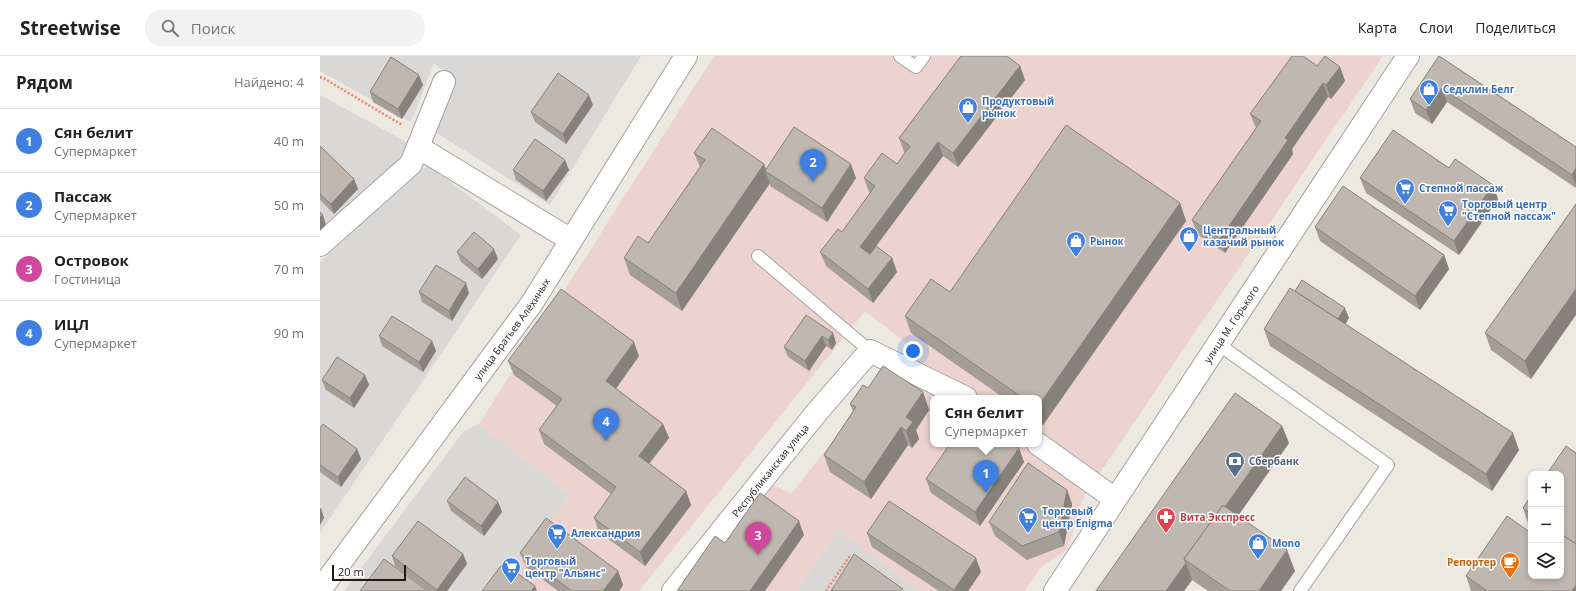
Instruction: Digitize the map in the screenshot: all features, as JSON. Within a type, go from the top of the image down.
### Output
[{"type":"street","name":"улица Братьев Алёхиных","points":[[320,590],[532,303],[686,56]]},
{"type":"street","name":"улица М. Горького","points":[[1055,591],[1408,56]]},
{"type":"street","points":[[320,245],[411,164],[444,82]]},
{"type":"street","points":[[418,147],[571,240]]},
{"type":"street","points":[[870,351],[960,395]]},
{"type":"street","name":"Республиканская улица","points":[[673,591],[817,412],[870,351]]},
{"type":"street","points":[[1042,447],[1115,499]]},
{"type":"lane","points":[[900,56],[916,67],[924,56]]},
{"type":"lane","points":[[758,256],[870,351]]},
{"type":"lane","points":[[1218,344],[1388,465],[1300,591]]},
{"type":"path","points":[[826,591],[849,557],[855,561]]},
{"type":"shaded area","points":[[320,56],[641,56],[550,205],[432,130],[455,81],[434,63],[411,122],[320,71]]},
{"type":"shaded area","points":[[714,56],[1383,56],[1084,496],[1067,550],[1042,566],[1025,591],[919,591],[839,530],[796,591],[684,591],[771,483],[791,494],[909,345],[865,311],[639,591],[495,591],[571,495],[479,424]]},
{"type":"shaded area","points":[[320,95],[410,144],[398,163],[320,233]]},
{"type":"shaded area","points":[[428,165],[521,235],[320,533],[320,262]]},
{"type":"shaded area","points":[[479,424],[571,495],[495,591],[344,591],[464,431]]},
{"type":"shaded area","points":[[839,529],[865,549],[919,591],[796,591]]},
{"type":"building","points":[[961,56],[1007,56],[1020,66],[953,153],[938,142],[860,247],[870,254],[876,246],[892,258],[868,289],[820,252],[838,229],[842,232],[875,186],[864,178],[882,153],[897,164],[910,146],[899,138]]},
{"type":"building","points":[[1292,56],[1303,56],[1317,66],[1325,56],[1340,67],[1326,85],[1323,83],[1285,138],[1288,140],[1220,239],[1192,220],[1261,121],[1250,114]]},
{"type":"building","points":[[1439,56],[1576,147],[1576,168],[1572,175],[1442,88],[1426,110],[1410,99]]},
{"type":"building","points":[[391,57],[419,75],[398,109],[370,92]]},
{"type":"building","points":[[558,73],[589,95],[563,134],[531,112]]},
{"type":"building","name":"Рынок","points":[[1066,125],[1180,203],[1042,401],[1042,395],[1019,395],[905,316],[931,279],[950,292]]},
{"type":"building","points":[[794,127],[851,164],[822,208],[765,171]]},
{"type":"building","points":[[712,128],[764,164],[676,293],[624,258],[638,236],[648,243],[705,160],[694,153]]},
{"type":"building","name":"Торговый центр \"Степной пассаж\"","points":[[1393,130],[1449,168],[1455,159],[1493,185],[1454,241],[1360,178]]},
{"type":"building","points":[[535,139],[565,160],[543,191],[513,170]]},
{"type":"building","points":[[320,146],[354,179],[331,204],[320,194]]},
{"type":"building","points":[[1343,186],[1444,255],[1415,296],[1315,227]]},
{"type":"building","points":[[1576,204],[1576,289],[1525,361],[1485,333]]},
{"type":"building","points":[[474,232],[494,249],[478,269],[457,252]]},
{"type":"building","points":[[436,265],[466,283],[449,311],[419,292]]},
{"type":"building","points":[[1302,280],[1345,308],[1338,319],[1295,291]]},
{"type":"building","points":[[1290,288],[1513,433],[1486,474],[1264,329]]},
{"type":"building","points":[[561,289],[634,342],[606,381],[663,424],[639,456],[686,491],[640,552],[594,518],[616,487],[539,430],[562,399],[508,361]]},
{"type":"building","points":[[806,315],[833,333],[828,340],[822,336],[805,361],[784,347]]},
{"type":"building","points":[[392,316],[432,341],[419,362],[379,336]]},
{"type":"building","points":[[337,357],[365,375],[350,398],[322,380]]},
{"type":"building","points":[[883,366],[923,392],[906,417],[913,422],[906,431],[901,427],[864,482],[824,455],[856,407],[850,404],[863,385],[868,388]]},
{"type":"building","points":[[1235,393],[1282,426],[1225,507],[1223,505],[1184,559],[1186,563],[1166,591],[1096,591]]},
{"type":"building","points":[[323,424],[357,449],[338,477],[320,465],[320,428]]},
{"type":"building","points":[[1566,446],[1576,453],[1576,544],[1564,536],[1564,471],[1549,471]]},
{"type":"building","points":[[948,447],[1019,448],[975,512],[926,479]]},
{"type":"building","points":[[1028,463],[1067,490],[1059,532],[1022,546],[989,522]]},
{"type":"building","points":[[465,477],[498,502],[481,526],[447,501]]},
{"type":"building","points":[[760,493],[799,521],[750,591],[677,591],[715,536],[725,543]]},
{"type":"building","points":[[1528,500],[1528,512],[1523,508]]},
{"type":"building","points":[[889,501],[976,558],[954,590],[867,533]]},
{"type":"building","points":[[1223,505],[1287,550],[1259,591],[1230,591],[1184,559]]},
{"type":"building","points":[[1507,516],[1528,531],[1528,579],[1564,579],[1564,536],[1576,544],[1576,585],[1572,591],[1487,591],[1466,576]]},
{"type":"building","name":"Александрия","points":[[546,518],[618,571],[603,591],[572,591],[520,553]]},
{"type":"building","points":[[418,521],[463,554],[437,590],[392,556]]},
{"type":"building","points":[[854,554],[903,589],[901,591],[831,591]]},
{"type":"building","points":[[384,559],[428,591],[360,591]]},
{"type":"building","points":[[503,563],[535,586],[531,591],[482,591]]},
{"type":"place","name":"Седклин Белг","points":[[1429,106]]},
{"type":"place","name":"Продуктовый рынок","points":[[968,124]]},
{"type":"place","name":"Пассаж","points":[[813,182]]},
{"type":"place","name":"Степной пассаж","points":[[1405,205]]},
{"type":"place","name":"Торговый центр \"Степной пассаж\"","points":[[1448,227]]},
{"type":"place","name":"Центральный казачий рынок","points":[[1189,253]]},
{"type":"place","name":"Рынок","points":[[1076,258]]},
{"type":"place","name":"ИЦЛ","points":[[606,441]]},
{"type":"place","name":"Сбербанк","points":[[1235,478]]},
{"type":"place","name":"Сян белит","points":[[986,493]]},
{"type":"place","name":"Торговый центр Enigma","points":[[1028,534]]},
{"type":"place","name":"Вита Экспресс","points":[[1166,534]]},
{"type":"place","name":"Александрия","points":[[557,550]]},
{"type":"place","name":"Островок","points":[[758,555]]},
{"type":"place","name":"Mono","points":[[1258,560]]},
{"type":"place","name":"Репортер","points":[[1510,579]]},
{"type":"place","name":"Торговый центр \"Альянс\"","points":[[511,584]]}]
